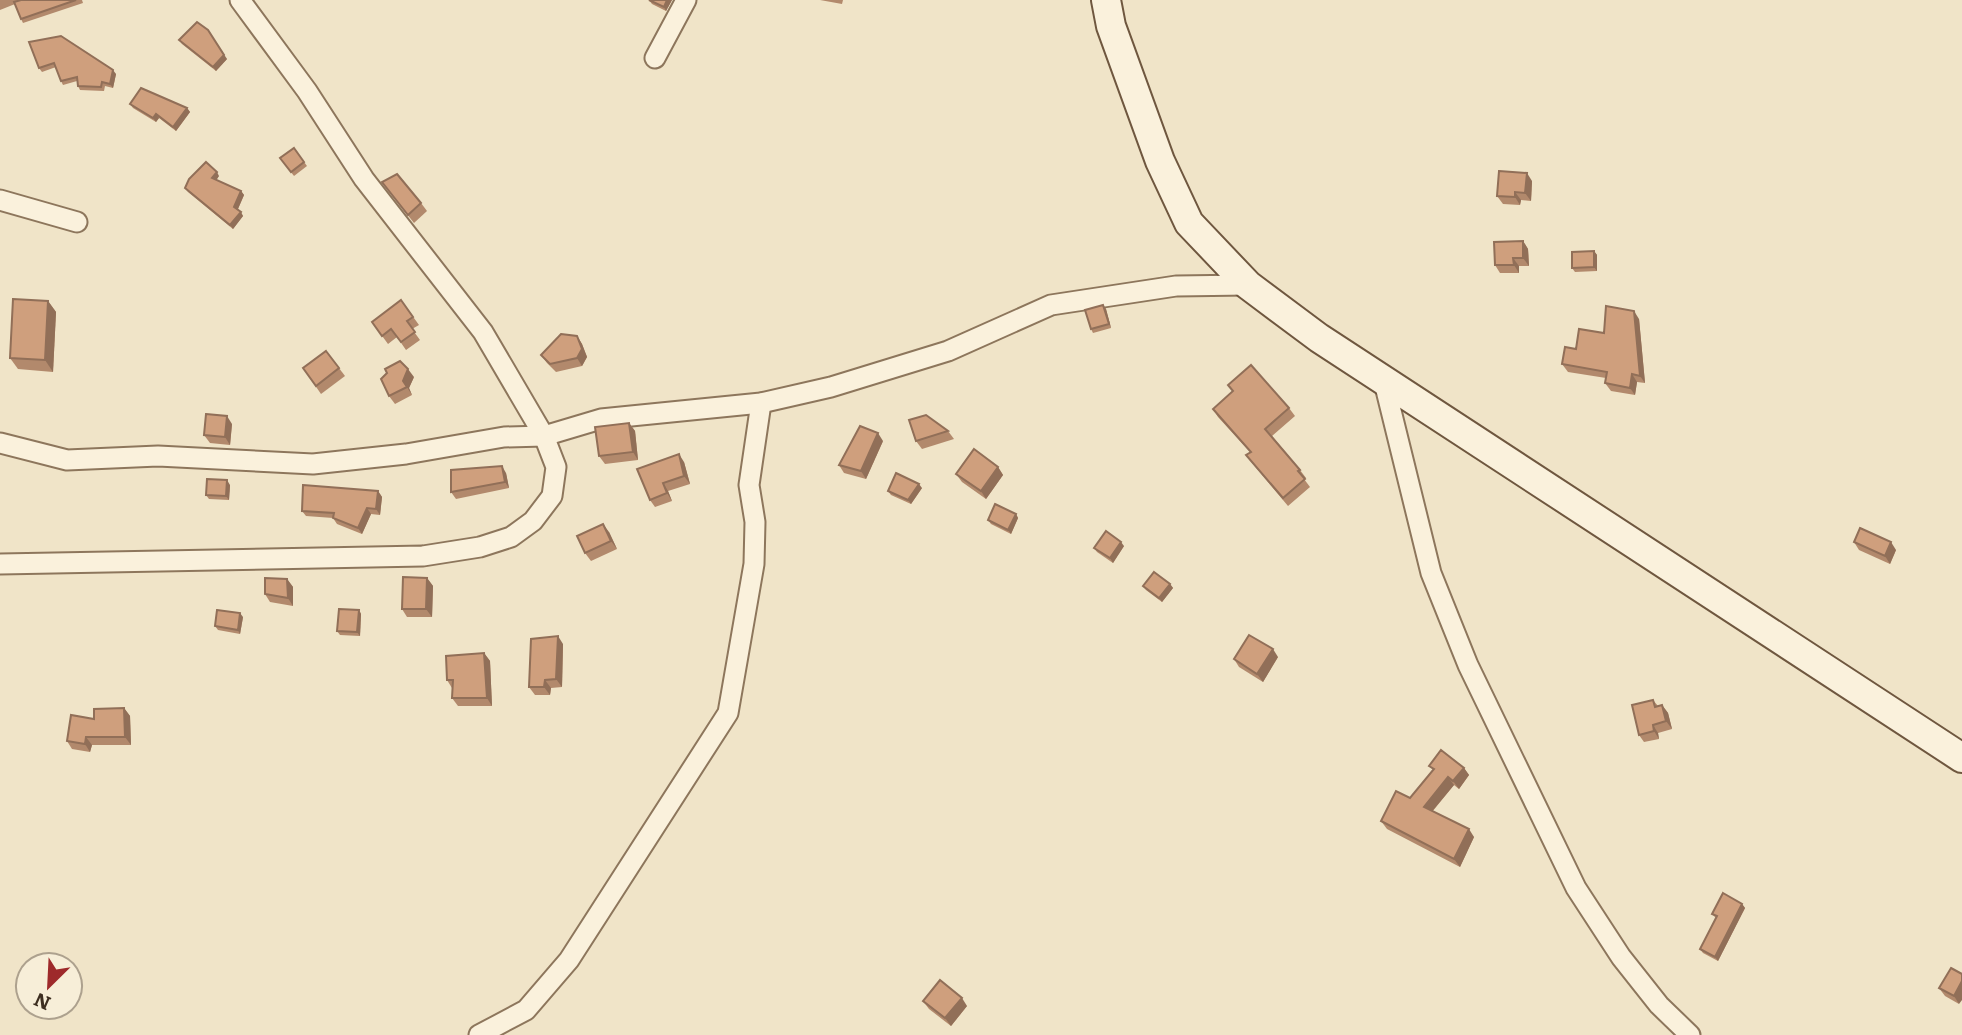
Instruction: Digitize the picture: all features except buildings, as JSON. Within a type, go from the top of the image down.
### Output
[{"type":"street","points":[[0,564],[423,556],[480,547],[512,537],[533,522],[552,496],[556,467],[544,436],[483,332],[364,179],[307,91],[240,0]]},
{"type":"street","points":[[655,58],[686,0]]},
{"type":"street","points":[[1106,0],[1111,26],[1160,161],[1189,223],[1248,285],[1319,338],[1962,758]]},
{"type":"street","points":[[0,200],[77,222]]},
{"type":"street","points":[[0,443],[66,460],[158,456],[313,464],[406,454],[503,437],[544,436],[601,419],[761,403],[831,387],[948,351],[1051,305],[1176,286],[1248,285]]},
{"type":"street","points":[[1383,378],[1431,573],[1468,665],[1576,888],[1621,957],[1659,1004],[1690,1035]]},
{"type":"street","points":[[479,1035],[526,1010],[569,960],[729,713],[754,564],[755,522],[749,485],[761,403]]}]
